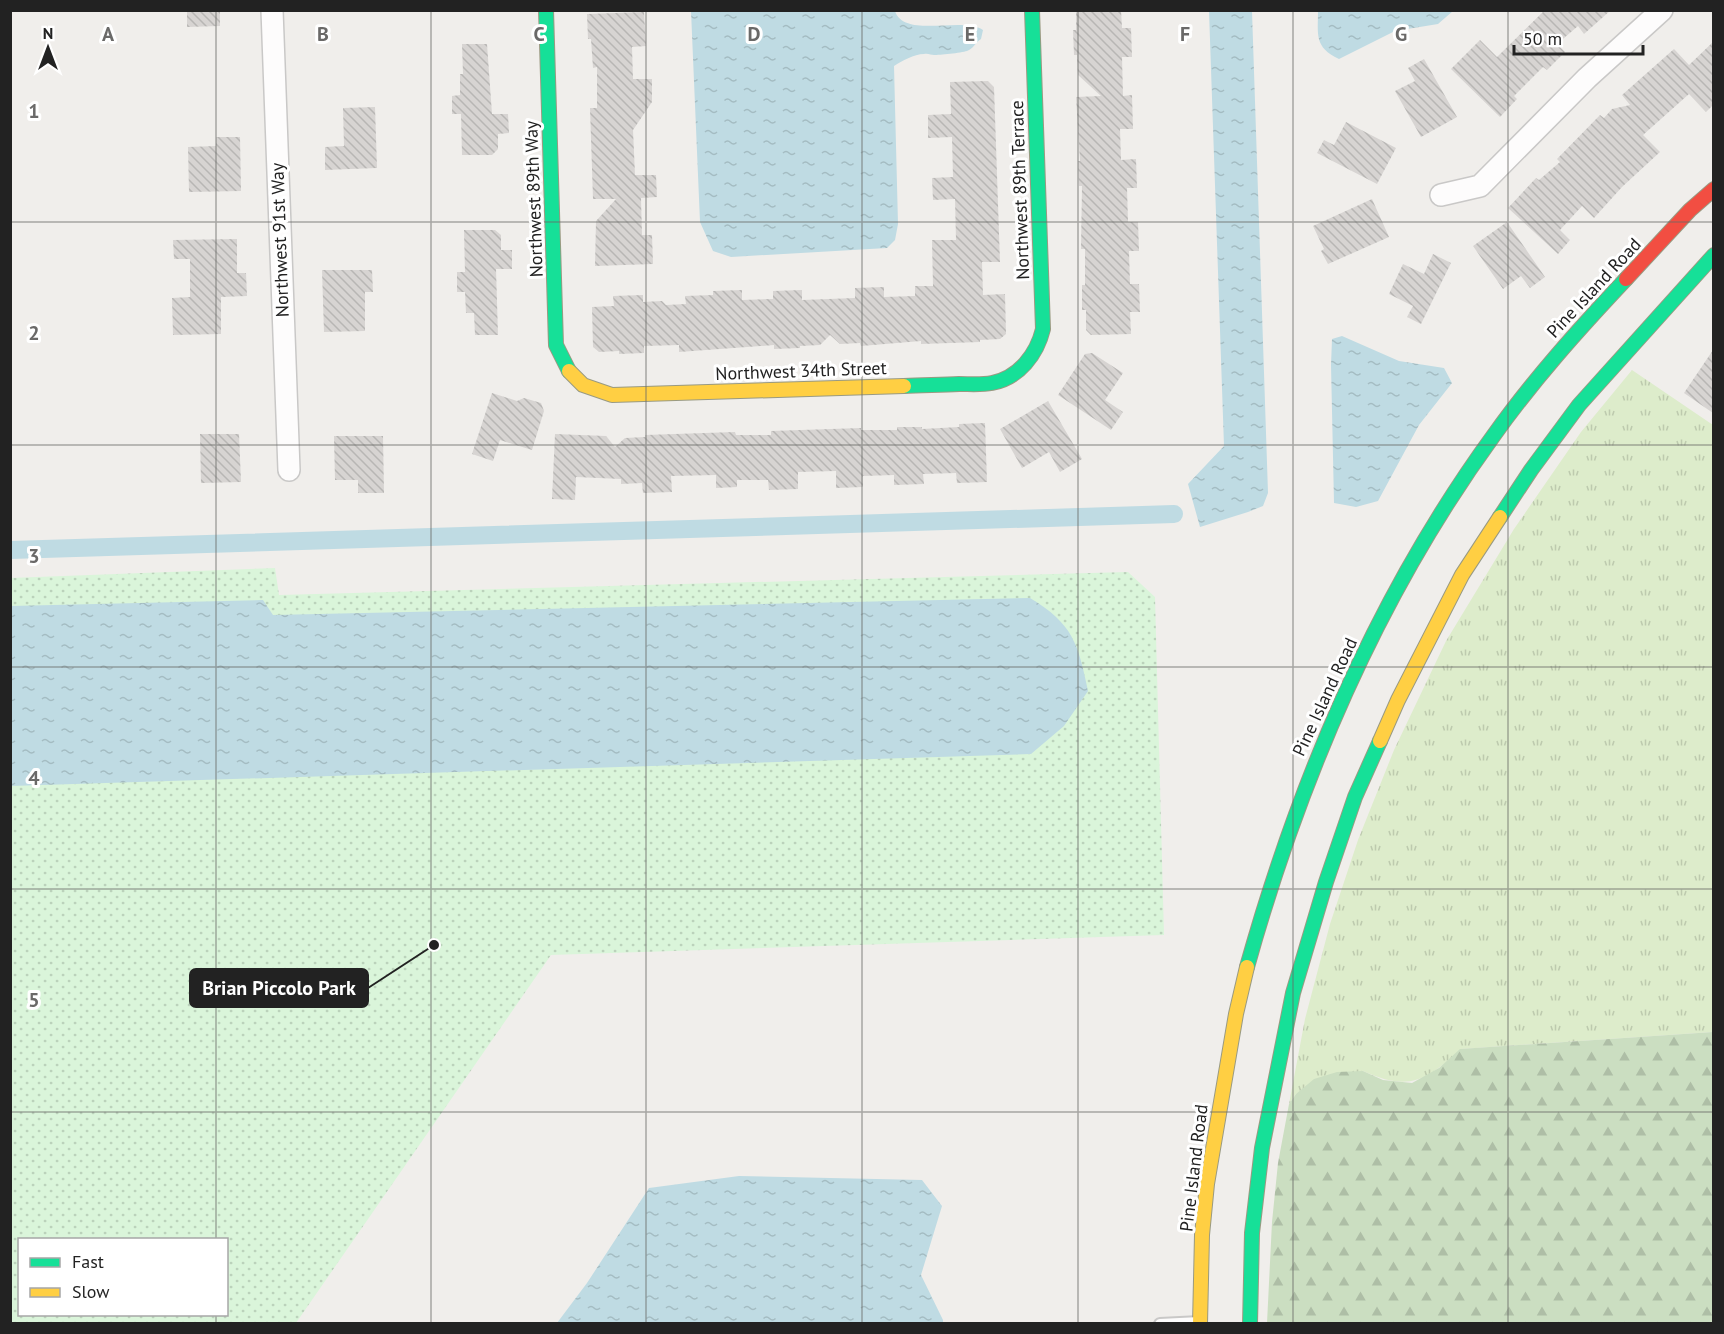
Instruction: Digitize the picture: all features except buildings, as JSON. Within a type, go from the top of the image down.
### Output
[{"type":"main road","name":"Northwest 89th Way","points":[[546,10],[556,345],[565,367],[575,380]]},
{"type":"main road","name":"Northwest 89th Terrace","points":[[1027,364],[1038,346],[1042,329],[1032,10]]},
{"type":"main road","name":"Pine Island Road","points":[[1200,1323],[1203,1222],[1212,1151],[1243,984],[1273,880],[1305,785],[1350,679],[1419,549],[1493,436],[1550,361],[1690,210],[1713,189]]},
{"type":"main road","points":[[1250,1323],[1252,1233],[1262,1148],[1293,993],[1326,882],[1360,786],[1398,700],[1462,575],[1531,470],[1579,405],[1713,255]]},
{"type":"main road","name":"Northwest 34th Street","points":[[575,380],[597,392],[612,395],[992,383],[1005,379],[1027,364]]},
{"type":"street","name":"Northwest 91st Way","points":[[272,10],[289,470]]},
{"type":"street","points":[[1441,195],[1480,186],[1587,78],[1662,10]]},
{"type":"lane","points":[[1160,1323],[1200,1323]]},
{"type":"green space","points":[[1632,370],[1713,425],[1713,1032],[1461,1049],[1427,1076],[1416,1080],[1393,1081],[1363,1071],[1296,1094],[1289,1104],[1305,1019],[1330,924],[1358,840],[1394,750],[1446,641],[1514,529],[1581,432]]},
{"type":"green space","points":[[275,568],[279,595],[1128,572],[1155,597],[1164,935],[551,955],[296,1323],[11,1323],[10,578]]},
{"type":"green space","points":[[1713,1032],[1713,1323],[1267,1323],[1272,1222],[1278,1163],[1289,1104],[1296,1094],[1314,1079],[1337,1072],[1363,1071],[1383,1080],[1412,1083],[1439,1068],[1460,1049]]},
{"type":"water","points":[[1318,10],[1453,11],[1438,24],[1395,31],[1339,59],[1321,45],[1318,34]]},
{"type":"water","points":[[691,11],[895,11],[901,19],[910,24],[962,25],[974,26],[983,30],[981,39],[967,51],[940,55],[920,54],[894,66],[898,224],[895,240],[887,248],[731,257],[713,251],[700,222]]},
{"type":"water","points":[[1209,11],[1252,11],[1268,493],[1263,506],[1200,527],[1188,484],[1224,446]]},
{"type":"water","points":[[1342,336],[1399,361],[1444,368],[1452,383],[1419,425],[1378,501],[1356,507],[1334,503],[1332,339]]},
{"type":"water","points":[[1030,598],[1065,626],[1077,647],[1088,691],[1064,726],[1031,754],[11,786],[11,606],[263,600],[273,615]]},
{"type":"water","points":[[739,1176],[922,1180],[942,1206],[921,1275],[943,1323],[557,1323],[587,1283],[649,1188]]},
{"type":"waterway","points":[[10,550],[1174,514]]},
{"type":"traffic: fast","points":[[546,10],[556,345],[569,371]]},
{"type":"traffic: fast","points":[[904,386],[984,384],[1002,380],[1011,376],[1025,364],[1040,338],[1043,329],[1032,10]]},
{"type":"traffic: fast","points":[[1500,517],[1579,405],[1714,255]]},
{"type":"traffic: fast","points":[[1247,967],[1268,896],[1318,758],[1379,623],[1414,559],[1452,496],[1509,414],[1557,355],[1626,279]]},
{"type":"traffic: fast","points":[[1250,1324],[1252,1233],[1262,1148],[1293,993],[1326,882],[1355,797],[1380,741]]},
{"type":"traffic: slow","points":[[569,371],[583,385],[612,395],[904,386]]},
{"type":"traffic: slow","points":[[1380,741],[1398,700],[1462,575],[1500,517]]},
{"type":"traffic: slow","points":[[1200,1324],[1202,1235],[1207,1184],[1236,1014],[1247,967]]},
{"type":"traffic: jam","points":[[1626,279],[1690,210],[1714,189]]},
{"type":"place","name":"Brian Piccolo Park","points":[[434,945]]}]
